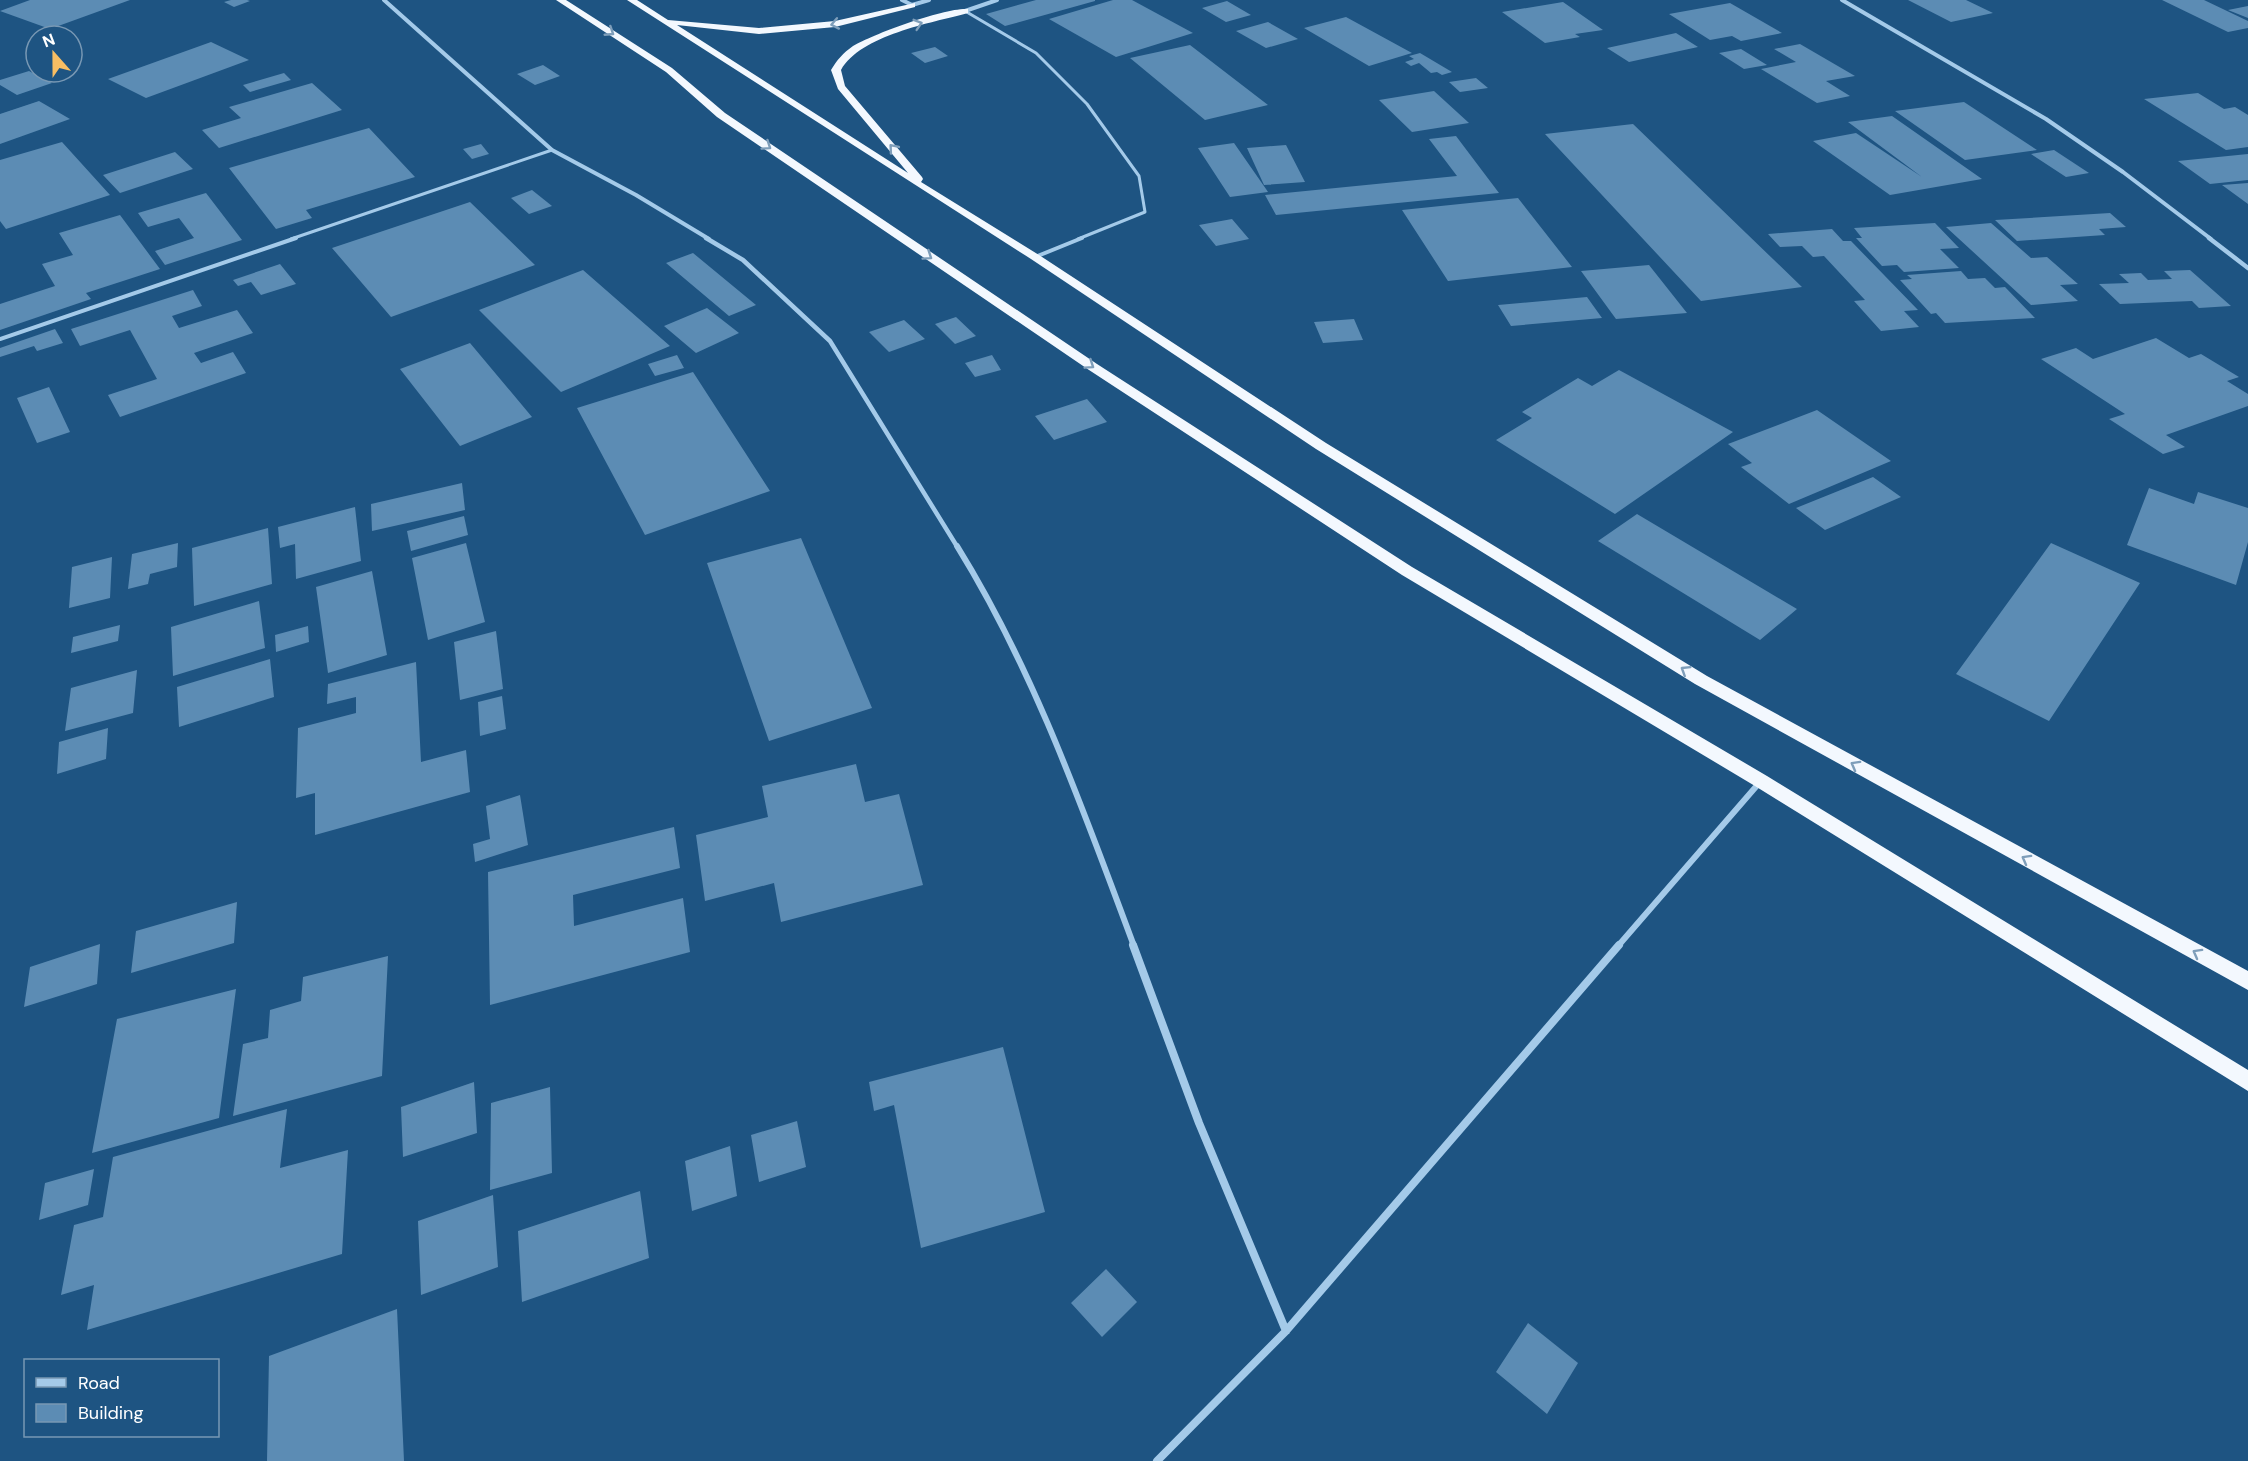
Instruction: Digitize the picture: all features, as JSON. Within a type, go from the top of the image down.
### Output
[{"type":"highway","points":[[560,0],[669,70],[721,115],[1103,374],[1407,571],[1761,781],[2248,1081]]},
{"type":"highway","points":[[631,0],[931,193],[1035,257],[1321,446],[1701,680],[2248,981]]},
{"type":"highway","points":[[667,22],[759,31],[835,24],[912,5]]},
{"type":"highway","points":[[931,193],[841,87],[836,77],[837,68],[851,51],[879,37],[965,11]]},
{"type":"street","points":[[384,0],[552,150],[636,195],[743,260],[830,342],[964,557],[1022,666],[1094,839],[1199,1123],[1286,1331]]},
{"type":"street","points":[[902,0],[912,5],[929,0]]},
{"type":"street","points":[[965,11],[997,0]]},
{"type":"street","points":[[1842,0],[1936,51],[2048,121],[2169,207],[2248,268]]},
{"type":"street","points":[[1157,1461],[1286,1331],[1761,781]]},
{"type":"lane","points":[[965,11],[1036,53],[1087,104],[1139,176],[1145,212],[1035,257]]},
{"type":"lane","points":[[0,339],[552,150]]},
{"type":"building","points":[[30,0],[130,0],[64,24],[36,24],[0,11]]},
{"type":"building","points":[[1036,0],[1095,1],[1005,26],[986,14]]},
{"type":"building","points":[[1113,0],[1132,0],[1193,33],[1116,57],[1049,19]]},
{"type":"building","points":[[1908,0],[1966,0],[1993,13],[1951,22]]},
{"type":"building","points":[[2162,0],[2204,0],[2248,21],[2248,28],[2228,32]]},
{"type":"building","points":[[250,1],[234,7],[224,2]]},
{"type":"building","points":[[1227,1],[1251,15],[1226,22],[1202,8]]},
{"type":"building","points":[[1563,2],[1603,30],[1575,34],[1580,37],[1545,43],[1502,12]]},
{"type":"building","points":[[1730,3],[1782,33],[1741,41],[1732,36],[1710,40],[1669,14]]},
{"type":"building","points":[[2248,6],[2248,18],[2228,10]]},
{"type":"building","points":[[1346,17],[1412,53],[1369,66],[1304,28]]},
{"type":"building","points":[[1268,22],[1298,39],[1266,48],[1236,31]]},
{"type":"building","points":[[1676,33],[1698,47],[1629,62],[1607,48]]},
{"type":"building","points":[[211,42],[249,60],[146,98],[108,79]]},
{"type":"building","points":[[1800,44],[1855,76],[1826,81],[1850,96],[1817,103],[1761,69],[1796,62],[1774,49]]},
{"type":"building","points":[[1190,45],[1268,105],[1205,120],[1130,58]]},
{"type":"building","points":[[935,47],[948,56],[925,63],[911,53]]},
{"type":"building","points":[[1741,49],[1767,65],[1744,69],[1719,53]]},
{"type":"building","points":[[1420,53],[1452,72],[1442,75],[1437,72],[1431,73],[1419,63],[1411,66],[1405,62],[1414,59],[1409,56]]},
{"type":"building","points":[[543,65],[560,76],[535,85],[517,74]]},
{"type":"building","points":[[24,73],[24,84],[49,84],[17,95],[0,85],[0,80]]},
{"type":"building","points":[[284,73],[291,80],[250,92],[243,85]]},
{"type":"building","points":[[1476,78],[1488,88],[1460,92],[1449,82]]},
{"type":"building","points":[[312,83],[342,110],[219,148],[202,130],[241,118],[229,107]]},
{"type":"building","points":[[1434,91],[1469,123],[1412,132],[1379,100]]},
{"type":"building","points":[[2198,93],[2224,109],[2235,107],[2248,115],[2248,147],[2226,150],[2144,99]]},
{"type":"building","points":[[39,101],[70,119],[0,144],[0,114]]},
{"type":"building","points":[[1964,102],[2037,150],[1965,160],[1895,111]]},
{"type":"building","points":[[1892,116],[1982,179],[1890,195],[1813,141],[1856,133],[1922,177],[1848,122]]},
{"type":"building","points":[[1633,124],[1802,287],[1701,301],[1545,134]]},
{"type":"building","points":[[369,128],[415,177],[306,210],[312,218],[276,229],[229,168]]},
{"type":"building","points":[[1456,136],[1499,193],[1276,215],[1265,195],[1457,176],[1429,139]]},
{"type":"building","points":[[62,142],[110,195],[6,229],[0,221],[0,160]]},
{"type":"building","points":[[1234,143],[1268,192],[1230,197],[1198,148]]},
{"type":"building","points":[[481,144],[489,154],[472,159],[463,149]]},
{"type":"building","points":[[1286,145],[1305,182],[1264,185],[1247,148]]},
{"type":"building","points":[[2054,150],[2089,173],[2066,177],[2031,154]]},
{"type":"building","points":[[175,152],[193,169],[120,193],[103,175]]},
{"type":"building","points":[[2248,154],[2248,180],[2210,184],[2178,161]]},
{"type":"building","points":[[2248,183],[2248,204],[2222,185]]},
{"type":"building","points":[[532,190],[552,206],[529,214],[511,198]]},
{"type":"building","points":[[206,193],[242,240],[165,265],[155,251],[194,238],[179,218],[148,227],[138,213]]},
{"type":"building","points":[[1518,198],[1572,267],[1448,281],[1402,210]]},
{"type":"building","points":[[470,202],[535,265],[391,317],[332,248]]},
{"type":"building","points":[[2110,213],[2126,227],[2099,229],[2105,235],[2017,241],[1995,220]]},
{"type":"building","points":[[120,215],[160,269],[86,293],[91,299],[0,330],[0,304],[55,286],[42,264],[73,255],[59,233]]},
{"type":"building","points":[[1232,219],[1249,239],[1216,246],[1199,225]]},
{"type":"building","points":[[1935,223],[1959,248],[1940,249],[1959,268],[1904,272],[1897,265],[1882,266],[1856,238],[1862,238],[1854,228]]},
{"type":"building","points":[[1991,223],[2031,258],[2047,257],[2078,284],[2060,285],[2078,301],[2031,305],[1946,227]]},
{"type":"building","points":[[1832,229],[1843,241],[1851,241],[1918,310],[1904,311],[1919,327],[1881,331],[1854,301],[1865,300],[1824,256],[1813,257],[1802,246],[1780,247],[1768,234]]},
{"type":"building","points":[[693,253],[756,305],[729,316],[666,263]]},
{"type":"building","points":[[280,264],[296,284],[261,295],[251,282],[238,286],[233,280]]},
{"type":"building","points":[[1649,265],[1687,313],[1616,319],[1581,271]]},
{"type":"building","points":[[583,270],[670,346],[561,392],[479,310]]},
{"type":"building","points":[[2190,270],[2231,306],[2199,308],[2192,301],[2120,304],[2099,284],[2129,283],[2119,274],[2141,273],[2148,280],[2172,279],[2164,271]]},
{"type":"building","points":[[1961,271],[1968,279],[1985,278],[1995,288],[2005,287],[2035,318],[1945,323],[1936,313],[1931,314],[1900,280],[1912,279],[1907,275]]},
{"type":"building","points":[[193,290],[202,306],[172,316],[179,328],[237,310],[253,333],[194,353],[201,363],[233,352],[246,373],[120,417],[108,395],[157,379],[130,330],[80,346],[71,329]]},
{"type":"building","points":[[1587,297],[1602,318],[1511,326],[1498,305]]},
{"type":"building","points":[[707,308],[739,333],[696,353],[664,326]]},
{"type":"building","points":[[956,317],[976,336],[955,344],[935,324]]},
{"type":"building","points":[[1354,319],[1363,340],[1323,343],[1314,322]]},
{"type":"building","points":[[904,320],[925,339],[889,352],[869,332]]},
{"type":"building","points":[[55,329],[63,343],[37,351],[34,346],[0,357],[0,348]]},
{"type":"building","points":[[2156,338],[2189,358],[2201,354],[2239,377],[2227,381],[2248,394],[2248,406],[2166,435],[2185,447],[2163,454],[2109,419],[2125,414],[2041,359],[2076,348],[2093,359]]},
{"type":"building","points":[[470,343],[532,417],[460,446],[400,369]]},
{"type":"building","points":[[677,355],[684,368],[655,376],[648,364]]},
{"type":"building","points":[[992,355],[1001,370],[975,377],[965,363]]},
{"type":"building","points":[[1619,370],[1733,432],[1615,514],[1496,440],[1532,418],[1522,412],[1578,378],[1592,386]]},
{"type":"building","points":[[693,372],[770,491],[645,535],[577,408]]},
{"type":"building","points":[[49,387],[70,432],[37,443],[17,398]]},
{"type":"building","points":[[1087,399],[1107,422],[1054,440],[1035,416]]},
{"type":"building","points":[[1817,410],[1891,461],[1789,504],[1741,467],[1752,463],[1728,444]]},
{"type":"building","points":[[1873,477],[1901,497],[1825,530],[1796,508]]},
{"type":"building","points":[[462,483],[465,510],[372,531],[371,504]]},
{"type":"building","points":[[2149,488],[2194,504],[2198,492],[2248,508],[2248,542],[2236,585],[2127,545]]},
{"type":"building","points":[[355,507],[361,561],[296,579],[295,544],[280,548],[278,527]]},
{"type":"building","points":[[1637,514],[1797,609],[1760,640],[1598,541]]},
{"type":"building","points":[[464,516],[468,535],[411,551],[407,531]]},
{"type":"building","points":[[268,528],[272,584],[194,606],[192,548]]},
{"type":"building","points":[[801,538],[872,708],[769,741],[707,563]]},
{"type":"building","points":[[178,543],[177,567],[150,574],[148,584],[128,589],[132,554]]},
{"type":"building","points":[[466,543],[485,622],[428,640],[412,558]]},
{"type":"building","points":[[2051,543],[2140,583],[2049,721],[1956,674]]},
{"type":"building","points":[[112,557],[110,598],[69,608],[72,567]]},
{"type":"building","points":[[372,571],[387,655],[328,673],[316,587]]},
{"type":"building","points":[[259,601],[265,648],[173,676],[171,627]]},
{"type":"building","points":[[120,625],[118,641],[71,653],[73,637]]},
{"type":"building","points":[[308,626],[309,642],[276,652],[275,635]]},
{"type":"building","points":[[496,631],[503,689],[460,700],[454,642]]},
{"type":"building","points":[[270,659],[274,697],[179,727],[177,687]]},
{"type":"building","points":[[416,662],[421,762],[466,750],[470,792],[315,835],[315,793],[296,798],[298,728],[356,713],[356,697],[327,704],[328,684]]},
{"type":"building","points":[[137,670],[133,713],[65,731],[71,688]]},
{"type":"building","points":[[502,696],[506,729],[480,736],[478,702]]},
{"type":"building","points":[[108,728],[106,759],[57,774],[59,742]]},
{"type":"building","points":[[856,764],[865,802],[899,794],[923,885],[781,922],[774,883],[705,901],[696,835],[768,817],[762,786]]},
{"type":"building","points":[[520,795],[528,845],[475,862],[473,844],[490,839],[486,806]]},
{"type":"building","points":[[674,827],[680,868],[573,895],[574,926],[683,898],[690,952],[490,1005],[488,872]]},
{"type":"building","points":[[237,902],[234,943],[131,973],[136,931]]},
{"type":"building","points":[[100,944],[97,984],[24,1007],[30,967]]},
{"type":"building","points":[[388,956],[382,1076],[233,1116],[243,1044],[268,1038],[270,1010],[301,1001],[303,977]]},
{"type":"building","points":[[236,989],[219,1118],[92,1153],[117,1019]]},
{"type":"building","points":[[1003,1047],[1045,1212],[921,1248],[894,1105],[874,1111],[869,1082]]},
{"type":"building","points":[[474,1082],[477,1133],[403,1157],[401,1107]]},
{"type":"building","points":[[550,1087],[552,1173],[490,1190],[491,1103]]},
{"type":"building","points":[[287,1109],[280,1168],[348,1150],[342,1254],[87,1330],[94,1285],[61,1295],[74,1225],[103,1217],[113,1157]]},
{"type":"building","points":[[797,1121],[806,1167],[759,1182],[751,1135]]},
{"type":"building","points":[[730,1146],[737,1196],[692,1211],[685,1161]]},
{"type":"building","points":[[94,1169],[88,1205],[39,1220],[45,1183]]},
{"type":"building","points":[[640,1191],[649,1258],[522,1302],[518,1231]]},
{"type":"building","points":[[493,1195],[498,1267],[421,1295],[418,1221]]},
{"type":"building","points":[[1106,1269],[1137,1302],[1102,1337],[1071,1303]]},
{"type":"building","points":[[397,1309],[404,1461],[267,1461],[269,1356]]},
{"type":"building","points":[[1528,1323],[1578,1363],[1547,1414],[1496,1372]]}]
